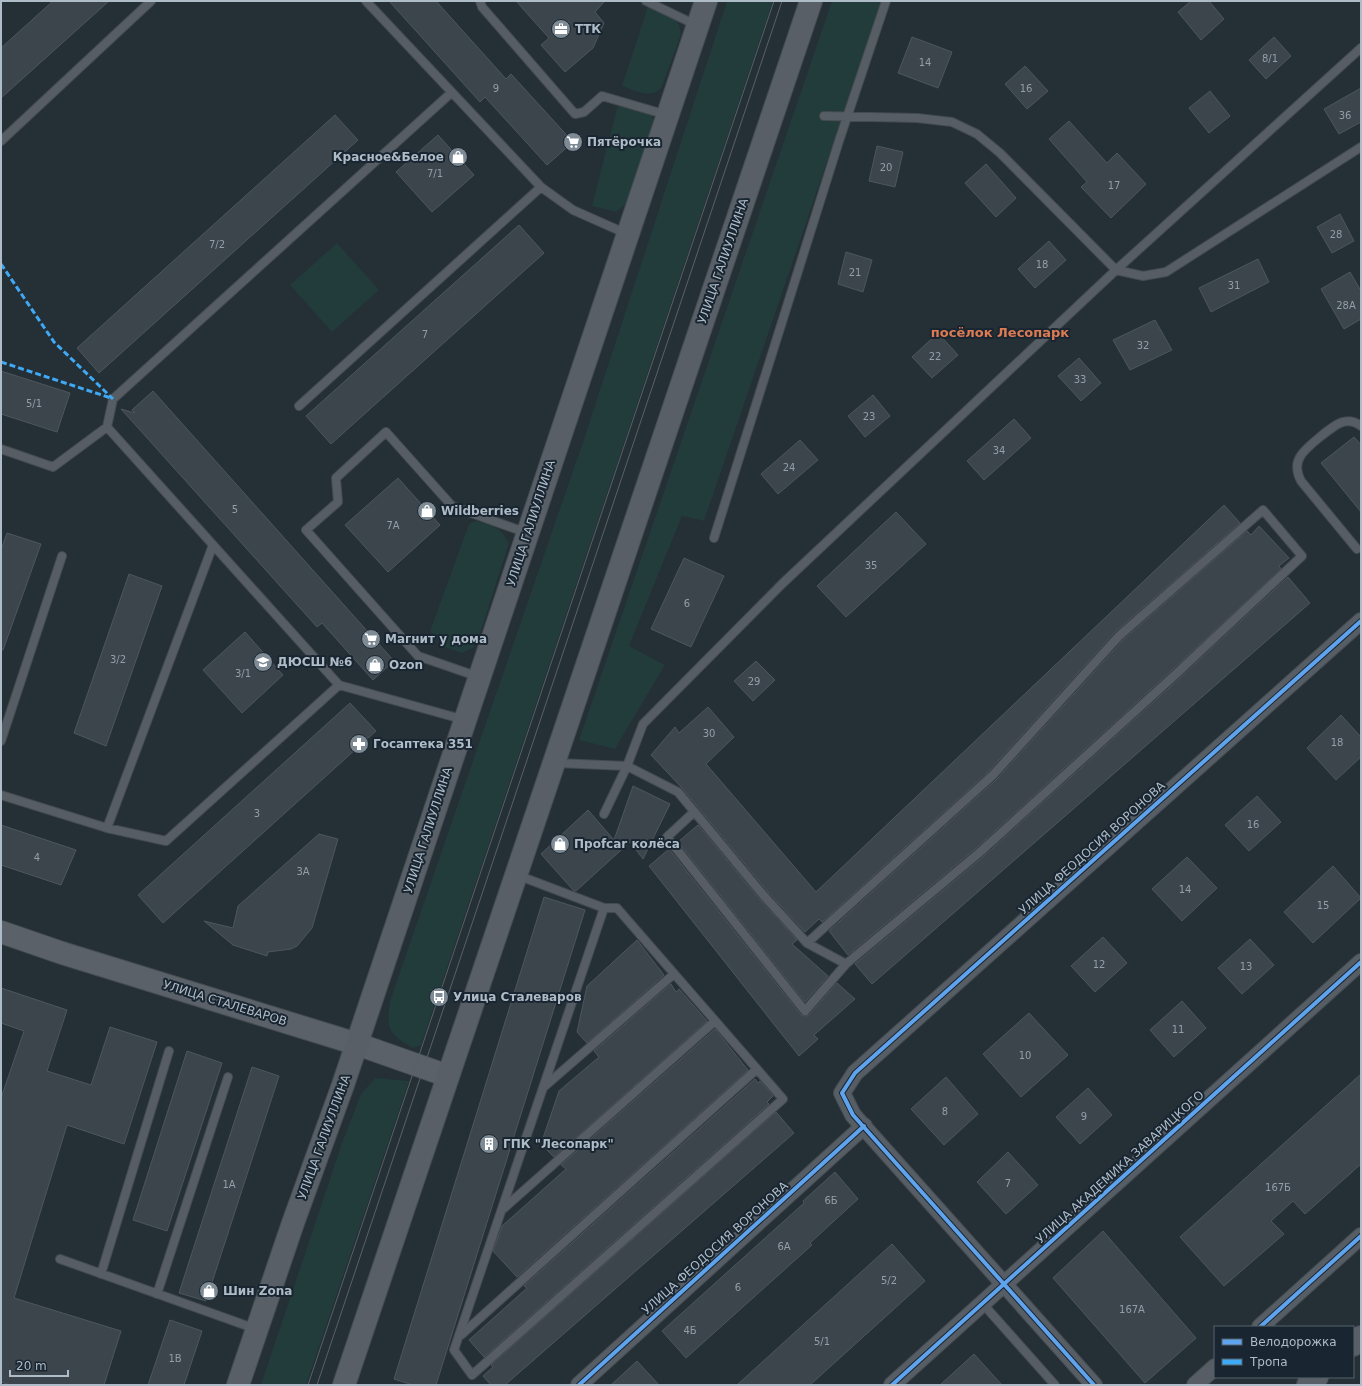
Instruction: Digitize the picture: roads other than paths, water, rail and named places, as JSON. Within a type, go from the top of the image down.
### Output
[{"type":"main road","name":"УЛИЦА ГАЛИУЛЛИНА","points":[[238,1385],[293,1223],[357,1044],[706,1]]},
{"type":"main road","name":"УЛИЦА ГАЛИУЛЛИНА","points":[[344,1385],[811,1]]},
{"type":"main road","name":"УЛИЦА СТАЛЕВАРОВ","points":[[1,932],[62,953],[357,1044],[448,1076]]},
{"type":"main road","points":[[1308,1385],[1316,1378]]},
{"type":"street","name":"УЛИЦА ФЕОДОСИЯ ВОРОНОВА","points":[[579,1385],[864,1126],[853,1115],[842,1094],[855,1073],[1358,630]]},
{"type":"street","name":"УЛИЦА АКАДЕМИКА ЗАВАРИЦКОГО","points":[[892,1385],[1361,962]]},
{"type":"street","points":[[864,1126],[1094,1385]]},
{"type":"street","points":[[1261,1326],[1361,1236]]},
{"type":"street","points":[[1195,1385],[1214,1368]]},
{"type":"lane","points":[[1,141],[151,1]]},
{"type":"lane","points":[[366,1],[541,187],[573,210],[628,234]]},
{"type":"lane","points":[[480,1],[482,7],[575,114],[584,112],[602,96],[668,115]]},
{"type":"lane","points":[[646,1],[698,26]]},
{"type":"lane","points":[[714,538],[839,141],[886,1]]},
{"type":"lane","points":[[604,814],[627,766],[643,724],[783,583],[1116,270],[1361,48]]},
{"type":"lane","points":[[1,449],[53,467],[107,426],[113,399],[451,93]]},
{"type":"lane","points":[[824,116],[952,122],[977,134],[1000,153],[1116,270],[1142,276],[1166,272],[1361,147]]},
{"type":"lane","points":[[299,406],[541,187]]},
{"type":"lane","points":[[1357,549],[1301,481],[1297,474],[1297,466],[1299,458],[1304,451],[1335,426],[1342,422],[1350,421],[1361,426]]},
{"type":"lane","points":[[107,426],[339,685],[465,720]]},
{"type":"lane","points":[[480,677],[418,656],[306,530],[338,502],[336,478],[386,432],[452,506],[528,533]]},
{"type":"lane","points":[[694,812],[667,837],[805,1010],[846,964],[979,853],[1176,674],[1302,556],[1263,510],[1119,636],[993,775],[807,943]]},
{"type":"lane","points":[[108,828],[213,545]]},
{"type":"lane","points":[[1,741],[62,556]]},
{"type":"lane","points":[[1,795],[108,828],[166,841],[339,685]]},
{"type":"lane","points":[[554,763],[627,766],[678,792],[764,896],[807,943],[846,964]]},
{"type":"lane","points":[[516,874],[604,908],[617,908],[783,1099],[472,1376],[454,1350],[604,908]]},
{"type":"lane","points":[[544,1086],[674,974]]},
{"type":"lane","points":[[502,1210],[715,1021]]},
{"type":"lane","points":[[101,1274],[169,1051]]},
{"type":"lane","points":[[460,1335],[757,1070]]},
{"type":"lane","points":[[157,1294],[228,1077]]},
{"type":"lane","points":[[60,1259],[257,1329]]},
{"type":"lane","points":[[983,1304],[1055,1385]]},
{"type":"tram line","points":[[308,1385],[774,1]]},
{"type":"tram line","points":[[317,1385],[782,1]]},
{"type":"place","name":"ТТК","points":[[561,29]]},
{"type":"place","name":"Пятёрочка","points":[[573,142]]},
{"type":"place","name":"Красное&Белое","points":[[458,157]]},
{"type":"place","name":"Wildberries","points":[[427,511]]},
{"type":"place","name":"Магнит у дома","points":[[371,639]]},
{"type":"place","name":"ДЮСШ №6","points":[[263,662]]},
{"type":"place","name":"Ozon","points":[[375,665]]},
{"type":"place","name":"Госаптека 351","points":[[359,744]]},
{"type":"place","name":"Проfcar колёса","points":[[560,844]]},
{"type":"place","name":"Улица Сталеваров","points":[[439,997]]},
{"type":"place","name":"ГПК \"Лесопарк\"","points":[[489,1144]]},
{"type":"place","name":"Шин Zona","points":[[209,1291]]},
{"type":"district","name":"посёлок Лесопарк","points":[[1000,332]]}]
